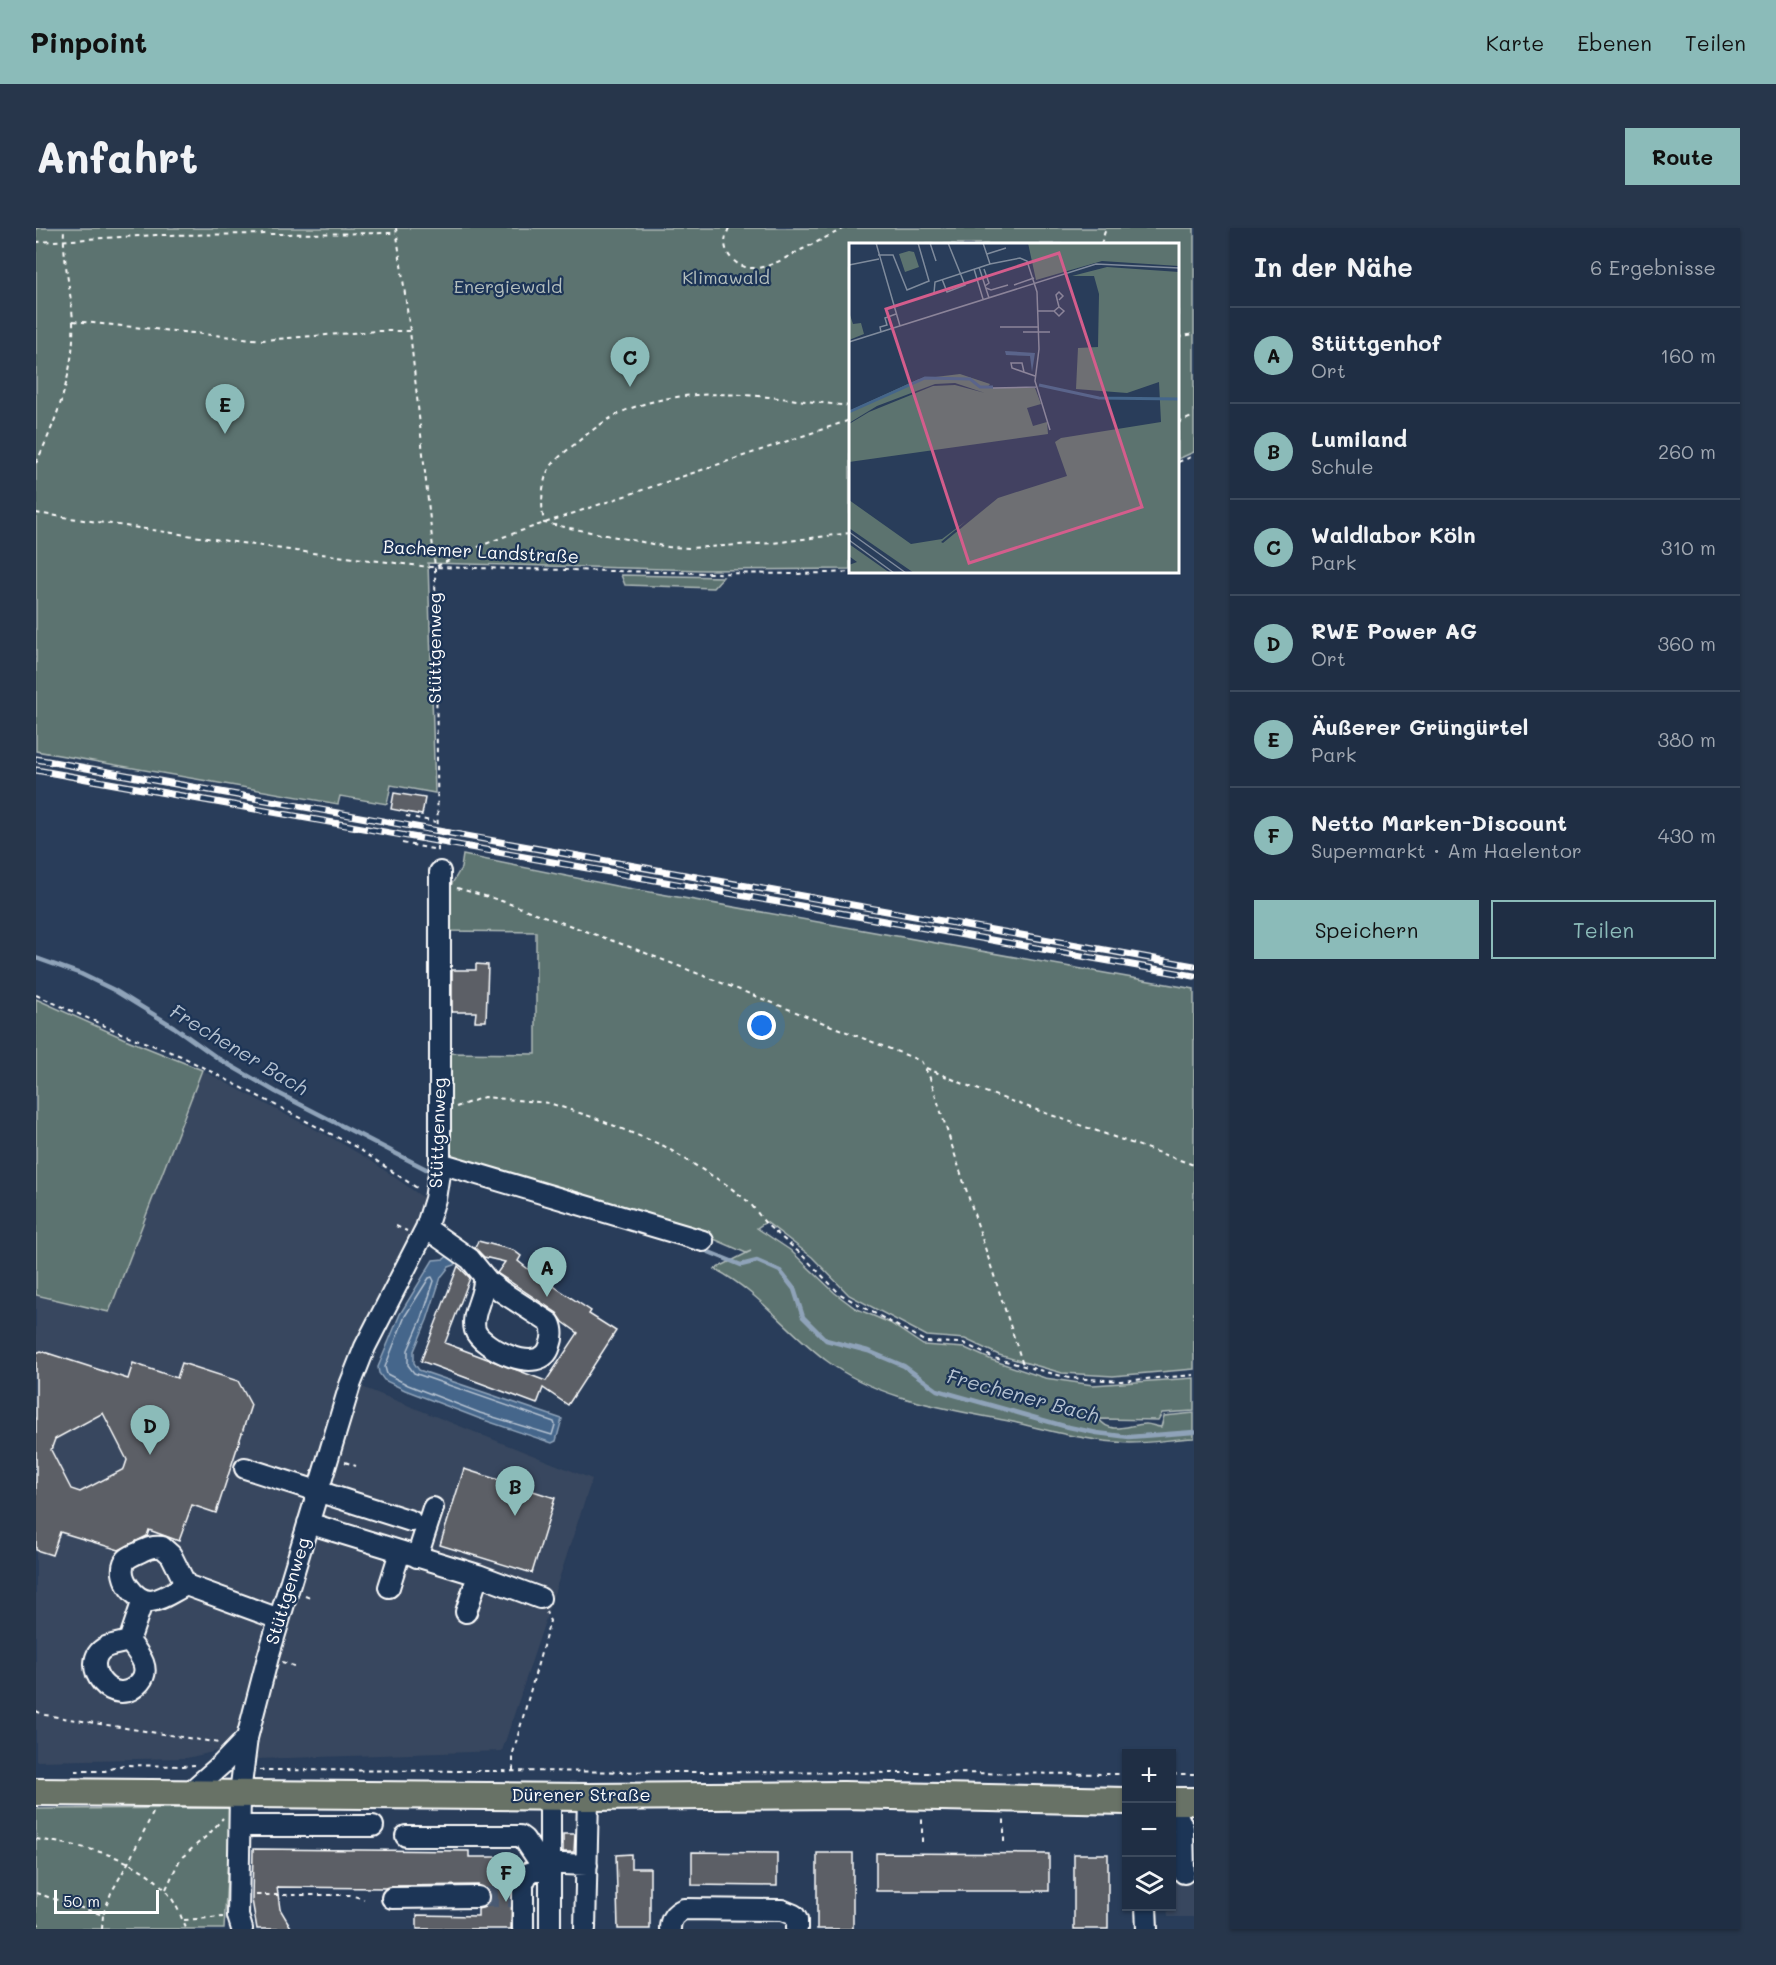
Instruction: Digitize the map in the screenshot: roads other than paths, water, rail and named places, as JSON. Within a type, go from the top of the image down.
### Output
[{"type":"main road","name":"Dürener Straße","points":[[36,1792],[189,1793],[241,1780],[588,1797],[843,1795],[1122,1801]]},
{"type":"main road","points":[[1176,1803],[1194,1801]]},
{"type":"street","name":"Stüttgenweg","points":[[240,1922],[232,1821],[247,1737],[279,1619],[350,1385],[365,1347],[426,1228],[435,1199],[440,1168],[439,878]]},
{"type":"street","points":[[440,1168],[703,1240]]},
{"type":"street","points":[[426,1228],[470,1259],[502,1292],[550,1323],[553,1338],[549,1350],[542,1357],[534,1361],[523,1360],[490,1346],[477,1336],[474,1327],[484,1290],[484,1276]]},
{"type":"street","points":[[245,1468],[411,1521]]},
{"type":"street","points":[[389,1587],[433,1508]]},
{"type":"street","points":[[308,1524],[478,1575],[540,1598]]},
{"type":"street","points":[[186,1586],[171,1555],[162,1547],[152,1546],[128,1558],[123,1565],[123,1574],[133,1594],[143,1600],[153,1601],[186,1586],[279,1619]]},
{"type":"street","points":[[466,1612],[478,1575]]},
{"type":"street","points":[[129,1641],[143,1600]]},
{"type":"street","name":"Stüttgenweg","points":[[189,1793],[222,1764],[247,1737]]},
{"type":"street","points":[[550,1795],[550,1929]]},
{"type":"street","points":[[585,1929],[588,1797]]},
{"type":"street","points":[[1176,1809],[1189,1828],[1189,1850],[1183,1873]]},
{"type":"street","points":[[232,1821],[373,1826]]},
{"type":"street","points":[[406,1836],[520,1836],[540,1863],[550,1867]]},
{"type":"street","points":[[523,1929],[520,1899],[528,1873],[550,1867],[587,1865]]},
{"type":"street","points":[[392,1898],[478,1897]]},
{"type":"street","points":[[520,1899],[528,1903],[550,1903]]},
{"type":"street","points":[[670,1929],[673,1917],[684,1909],[782,1910],[795,1915],[797,1929]]},
{"type":"street","points":[[1146,1911],[1147,1929]]},
{"type":"water","points":[[449,1255],[457,1258],[455,1265],[449,1267],[441,1277],[414,1351],[414,1363],[419,1370],[562,1419],[556,1441],[552,1443],[405,1390],[384,1380],[379,1373],[378,1367],[400,1314],[433,1260],[444,1259]]},
{"type":"waterway","name":"Frechener Bach","points":[[36,958],[81,974],[114,990],[174,1027],[219,1059],[276,1092],[426,1169]]},
{"type":"waterway","name":"Frechener Bach","points":[[699,1248],[741,1265],[757,1261],[780,1271],[794,1289],[803,1317],[826,1340],[868,1351],[904,1366],[937,1390],[1064,1426],[1097,1433],[1129,1437],[1194,1432]]},
{"type":"tunnel","points":[[478,1897],[517,1897]]},
{"type":"railway","points":[[36,759],[1194,966]]},
{"type":"railway","points":[[36,770],[1194,976]]},
{"type":"place","name":"Waldlabor Köln","points":[[630,387]]},
{"type":"place","name":"Äußerer Grüngürtel","points":[[225,434]]},
{"type":"place","name":"Stüttgenhof","points":[[547,1297]]},
{"type":"place","name":"RWE Power AG","points":[[150,1455]]},
{"type":"place","name":"Lumiland","points":[[515,1516]]},
{"type":"place","name":"Netto Marken-Discount","points":[[506,1902]]},
{"type":"park label","name":"Klimawald","points":[[726,278]]},
{"type":"park label","name":"Energiewald","points":[[508,287]]}]
